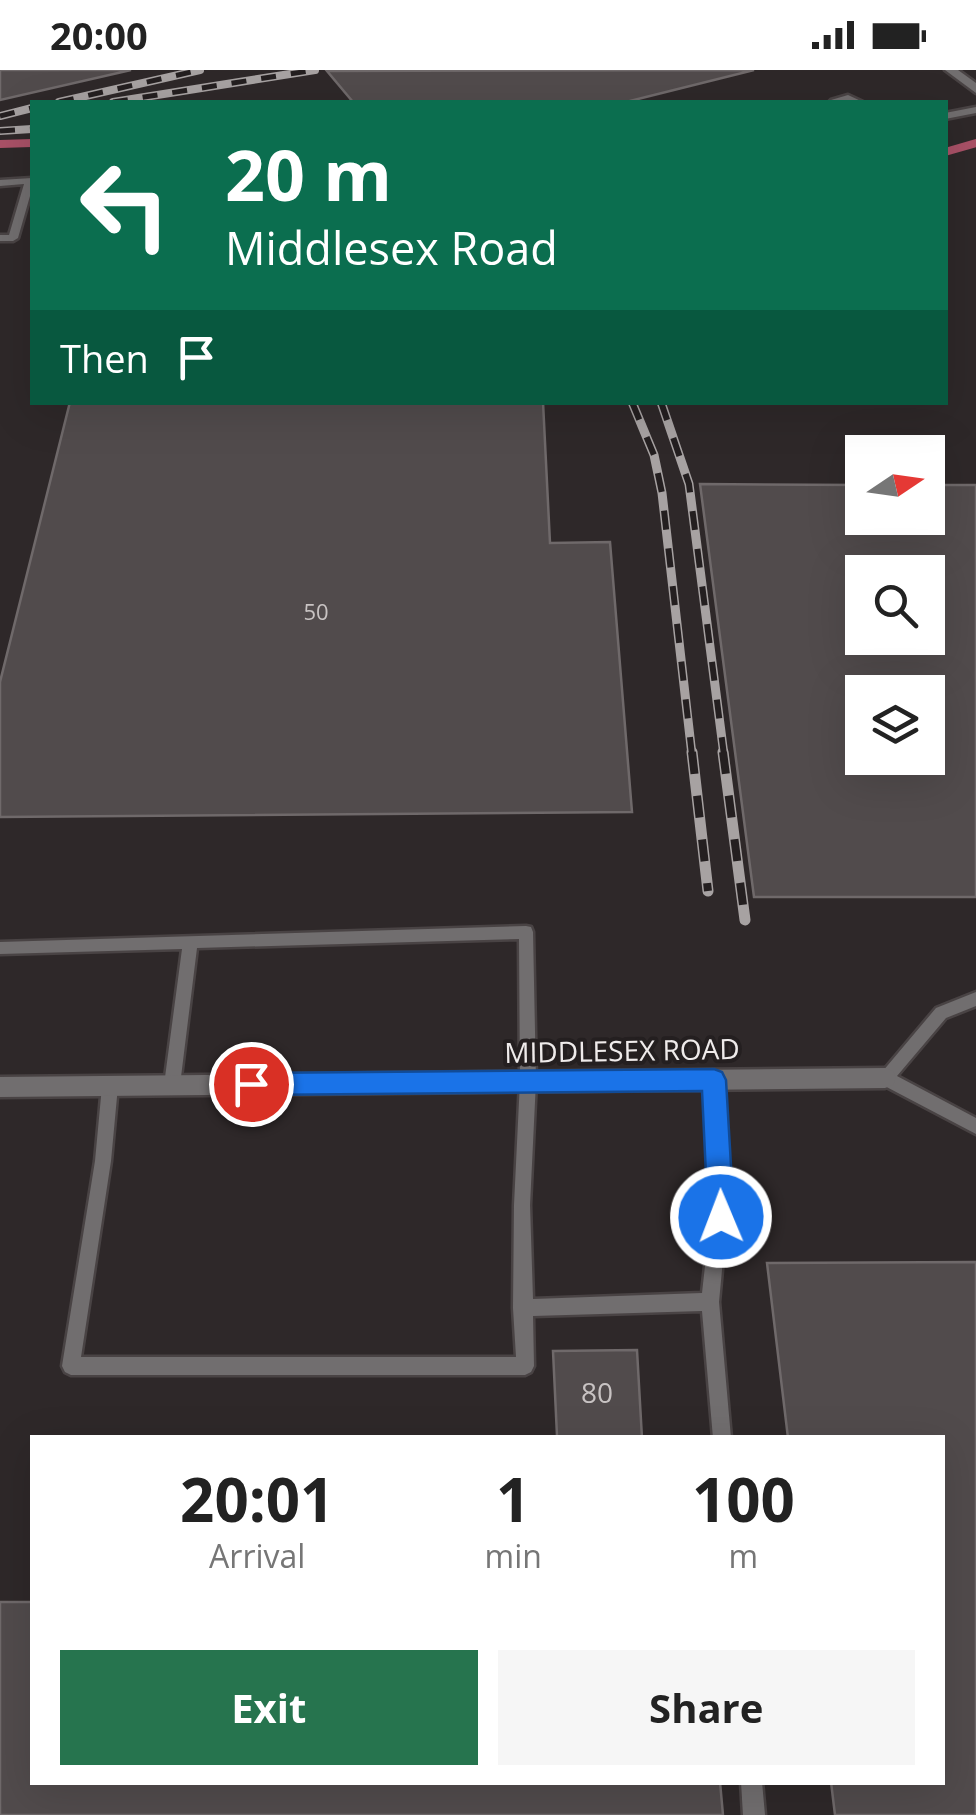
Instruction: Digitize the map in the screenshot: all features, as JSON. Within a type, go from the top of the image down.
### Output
[{"type":"street","points":[[951,70],[976,89]]},
{"type":"street","name":"MIDDLESEX ROAD","points":[[0,1087],[885,1078]]},
{"type":"lane","points":[[948,115],[976,110]]},
{"type":"lane","points":[[0,183],[30,181]]},
{"type":"lane","points":[[0,238],[13,238],[30,184]]},
{"type":"lane","points":[[0,948],[526,932],[528,1081],[522,1205],[525,1366],[71,1366],[103,1161],[110,1086]]},
{"type":"lane","points":[[172,1085],[190,942]]},
{"type":"lane","points":[[976,998],[941,1013],[885,1078],[976,1126]]},
{"type":"lane","points":[[714,1080],[721,1195],[710,1302],[722,1435]]},
{"type":"lane","points":[[522,1308],[710,1302]]},
{"type":"lane","points":[[751,1785],[754,1815]]},
{"type":"building","points":[[0,70],[131,70],[0,100]]},
{"type":"building","points":[[754,70],[634,100],[351,100],[327,71]]},
{"type":"building","points":[[69,405],[543,405],[550,543],[610,542],[632,812],[0,817],[0,682]]},
{"type":"building","points":[[700,484],[845,485],[845,535],[945,535],[945,485],[976,485],[976,897],[754,897]]},
{"type":"building","points":[[976,1262],[976,1815],[835,1815],[831,1785],[945,1785],[945,1435],[788,1435],[767,1263]]},
{"type":"building","points":[[637,1350],[642,1435],[557,1435],[553,1351]]},
{"type":"building","points":[[0,1602],[30,1602],[30,1785],[720,1785],[723,1815],[0,1815]]},
{"type":"waterway","points":[[0,144],[30,143]]},
{"type":"waterway","points":[[948,151],[976,143]]},
{"type":"railway","points":[[68,100],[200,70]]},
{"type":"railway","points":[[126,100],[315,70]]},
{"type":"railway","points":[[0,116],[30,108]]},
{"type":"railway","points":[[0,131],[30,129]]},
{"type":"railway","points":[[633,405],[654,455],[662,493],[692,755]]},
{"type":"railway","points":[[662,405],[689,484],[724,755]]},
{"type":"railway","points":[[692,752],[708,891]]},
{"type":"railway","points":[[723,752],[745,920]]},
{"type":"route","points":[[251,1084],[714,1080],[721,1217]]}]
